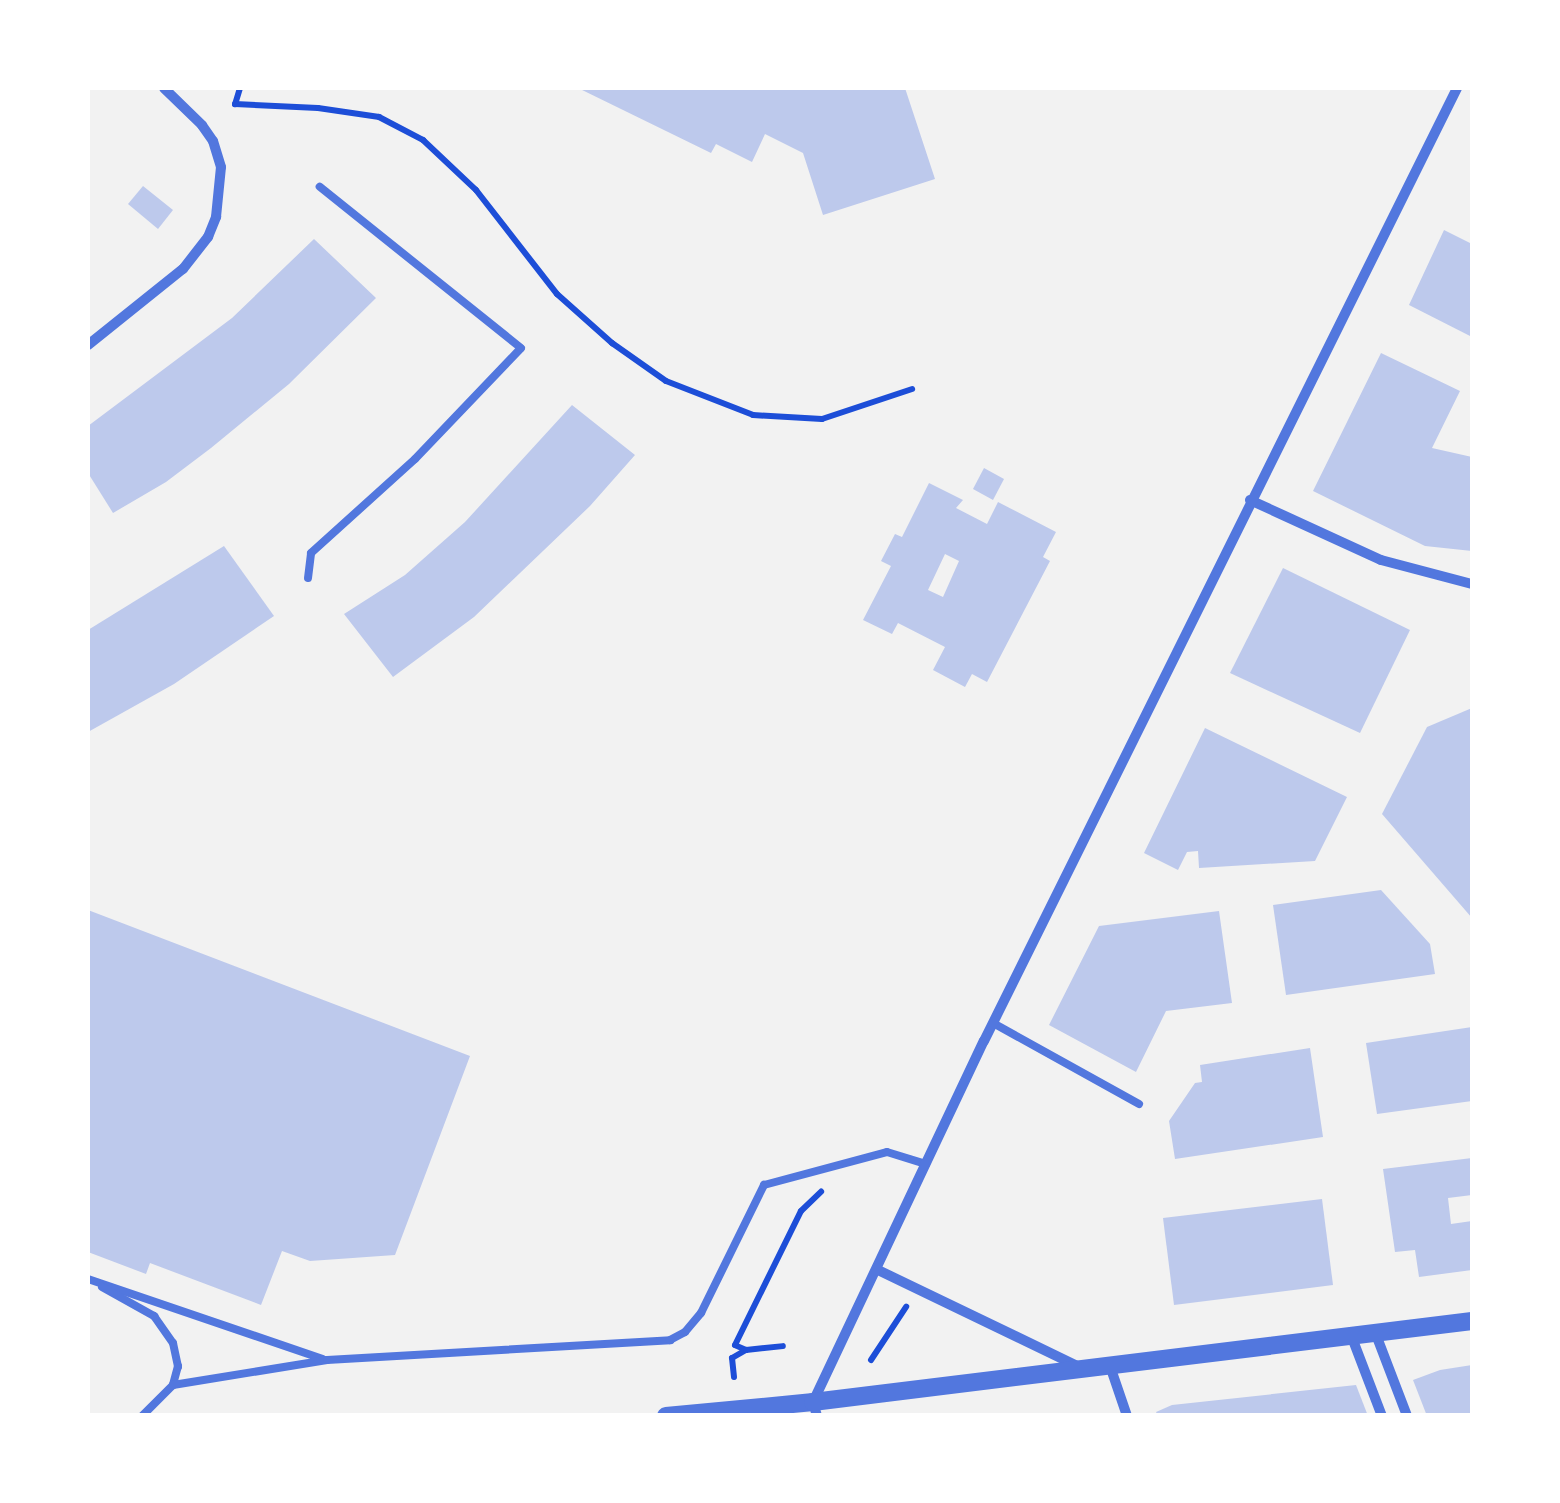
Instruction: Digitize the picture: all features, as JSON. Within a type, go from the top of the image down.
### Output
[{"type":"street","points":[[88,345],[184,269],[203,246],[216,216],[221,166],[213,141],[202,124],[164,88]]},
{"type":"street","points":[[815,1409],[993,1023],[1458,88]]},
{"type":"street","points":[[1250,500],[1381,560],[1472,584]]},
{"type":"street","points":[[878,1270],[1086,1369]]},
{"type":"street","points":[[666,1416],[815,1409],[1086,1369],[1472,1321]]},
{"type":"street","points":[[1375,1332],[1408,1416]]},
{"type":"street","points":[[1350,1334],[1382,1416]]},
{"type":"street","points":[[1110,1366],[1127,1416]]},
{"type":"lane","points":[[308,578],[312,553],[414,459],[521,348],[320,186]]},
{"type":"lane","points":[[993,1023],[1140,1104]]},
{"type":"lane","points":[[173,1385],[328,1360],[670,1340],[685,1332],[702,1313],[764,1186],[887,1152],[926,1164]]},
{"type":"lane","points":[[88,1279],[328,1360]]},
{"type":"lane","points":[[88,1279],[159,1320],[178,1358],[173,1385],[142,1416]]},
{"type":"path","points":[[240,88],[235,104],[379,117],[424,140],[476,190],[557,294],[612,343],[666,381],[753,415],[822,419],[912,389]]},
{"type":"path","points":[[746,1350],[735,1344],[801,1211],[833,1182]]},
{"type":"path","points":[[871,1360],[912,1297]]},
{"type":"path","points":[[734,1377],[732,1358],[746,1350],[783,1346]]},
{"type":"path","points":[[864,1348],[878,1372]]},
{"type":"building","points":[[578,88],[905,88],[935,179],[823,215],[803,153],[765,134],[752,162],[716,144],[711,153]]},
{"type":"building","points":[[143,186],[173,210],[158,229],[128,204]]},
{"type":"building","points":[[1444,230],[1472,244],[1472,337],[1409,305]]},
{"type":"building","points":[[314,239],[376,298],[289,384],[211,448],[166,482],[113,513],[88,473],[88,426],[232,318]]},
{"type":"building","points":[[1381,353],[1460,391],[1432,448],[1472,457],[1472,551],[1425,546],[1313,491]]},
{"type":"building","points":[[572,405],[635,455],[590,506],[474,617],[393,677],[344,614],[405,575],[465,522]]},
{"type":"building","points":[[984,468],[1004,479],[993,500],[973,489]]},
{"type":"building","points":[[929,483],[963,500],[956,508],[987,524],[998,502],[1056,532],[1043,557],[1050,561],[987,682],[972,674],[965,687],[933,670],[945,647],[898,623],[892,634],[863,620],[891,566],[881,561],[895,534],[902,537]],"holes":[[[945,554],[959,561],[943,597],[928,590]]]},
{"type":"building","points":[[224,546],[274,616],[174,684],[88,732],[88,630]]},
{"type":"building","points":[[1283,568],[1410,630],[1360,733],[1230,673]]},
{"type":"building","points":[[1472,708],[1472,918],[1382,814],[1427,727]]},
{"type":"building","points":[[1205,728],[1347,797],[1315,861],[1199,868],[1198,851],[1187,852],[1178,870],[1144,853]]},
{"type":"building","points":[[1381,890],[1430,944],[1435,974],[1286,995],[1273,905]]},
{"type":"building","points":[[88,910],[470,1056],[395,1255],[310,1261],[282,1251],[261,1305],[150,1263],[146,1274],[88,1252]]},
{"type":"building","points":[[1219,911],[1232,1003],[1166,1011],[1136,1072],[1049,1025],[1099,926]]},
{"type":"building","points":[[1472,1027],[1472,1101],[1377,1114],[1366,1043]]},
{"type":"building","points":[[1310,1048],[1323,1137],[1175,1159],[1169,1121],[1195,1083],[1202,1082],[1200,1065]]},
{"type":"building","points":[[1472,1158],[1472,1195],[1448,1198],[1451,1224],[1472,1221],[1472,1270],[1419,1277],[1415,1250],[1395,1252],[1383,1169]]},
{"type":"building","points":[[1322,1199],[1333,1285],[1174,1305],[1163,1218]]},
{"type":"building","points":[[1472,1365],[1472,1416],[1427,1416],[1413,1380],[1440,1370]]},
{"type":"building","points":[[1356,1385],[1368,1416],[1158,1416],[1156,1412],[1172,1405]]}]
